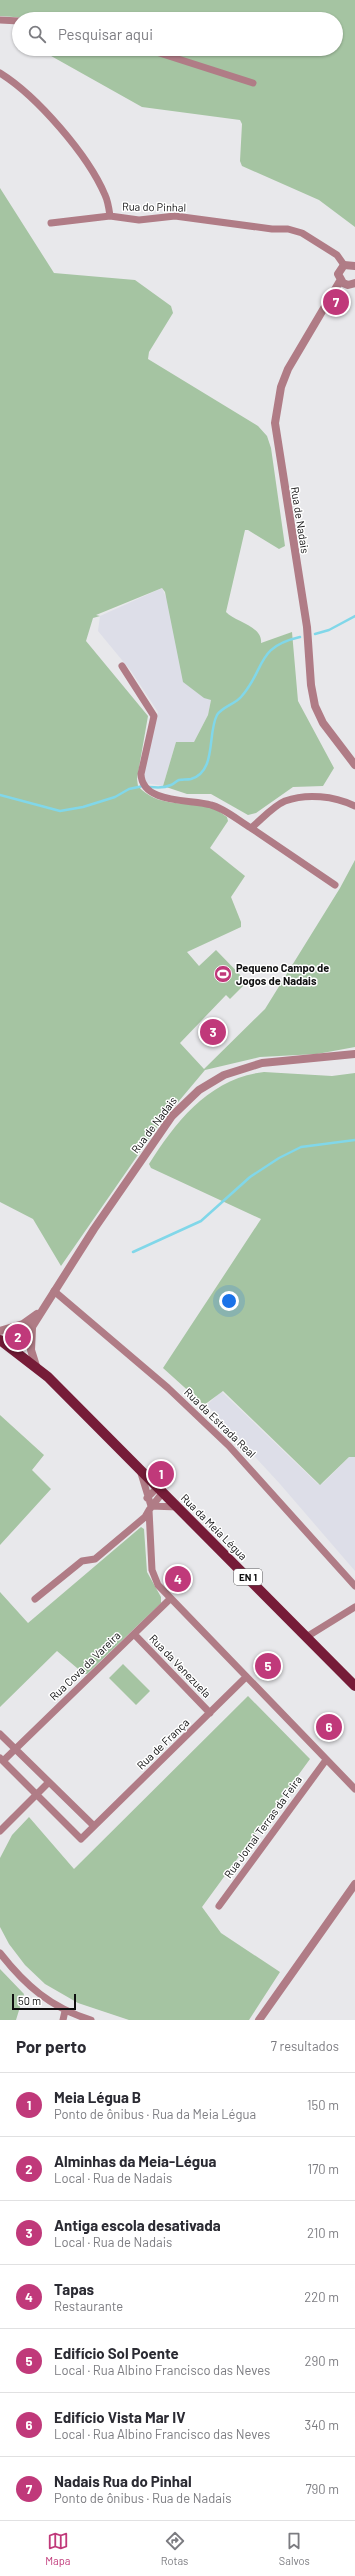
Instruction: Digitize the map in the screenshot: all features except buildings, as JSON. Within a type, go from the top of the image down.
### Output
[{"type":"main road","name":"Rua da Meia Légua","points":[[5,1343],[36,1366],[308,1636],[355,1686]]},
{"type":"street","points":[[0,20],[12,21]]},
{"type":"street","points":[[169,56],[253,83]]},
{"type":"street","name":"Rua do Pinhal","points":[[0,73],[20,87],[53,120],[89,168],[106,196],[110,216],[138,220],[175,216],[272,229],[288,229],[302,233],[337,255],[344,265]]},
{"type":"street","points":[[51,223],[110,216]]},
{"type":"street","points":[[344,265],[355,266]]},
{"type":"street","name":"Rua de Nadais","points":[[344,265],[339,270],[340,280],[288,369],[281,387],[274,423],[307,627],[311,685],[315,706],[323,723],[355,765]]},
{"type":"street","points":[[340,280],[348,285],[355,284]]},
{"type":"street","points":[[122,666],[154,716],[142,774],[142,782],[146,789],[178,801],[211,805],[251,828],[335,885]]},
{"type":"street","points":[[251,828],[284,802],[311,796],[344,801],[355,806]]},
{"type":"street","name":"Rua de Nadais","points":[[40,1311],[6,1336],[5,1343],[23,1341],[32,1328],[40,1311],[172,1116],[199,1090],[224,1075],[262,1063],[355,1054]]},
{"type":"street","name":"Rua da Estrada Real","points":[[54,1291],[168,1388],[230,1446],[355,1586]]},
{"type":"street","name":"Rua de Nadais","points":[[0,1331],[23,1324]]},
{"type":"street","name":"Rua de Nadais","points":[[32,1328],[31,1350],[36,1366]]},
{"type":"street","points":[[140,1469],[150,1508],[152,1570],[158,1585],[355,1789]]},
{"type":"street","points":[[147,1498],[160,1490]]},
{"type":"street","points":[[35,1599],[82,1561],[95,1559],[145,1517],[160,1490]]},
{"type":"street","points":[[150,1508],[178,1507]]},
{"type":"street","name":"Rua Cova da Vareira","points":[[1,1759],[15,1749],[170,1599]]},
{"type":"street","points":[[308,1636],[355,1607]]},
{"type":"street","name":"Rua da Venezuela","points":[[134,1634],[210,1713]]},
{"type":"street","name":"Rua de França","points":[[36,1794],[80,1839],[246,1677]]},
{"type":"street","points":[[0,1734],[48,1783],[94,1826]]},
{"type":"street","points":[[1,1759],[36,1794]]},
{"type":"street","name":"Rua Jornal Terras da Feira","points":[[219,1906],[326,1760]]},
{"type":"street","points":[[0,1831],[48,1783]]},
{"type":"street","points":[[259,2020],[355,1884]]},
{"type":"street","points":[[0,1953],[31,1988],[47,2001],[66,2011],[91,2020]]},
{"type":"street","points":[[63,2020],[66,2011]]},
{"type":"shaded area","points":[[162,588],[211,700],[208,715],[194,742],[176,742],[163,786],[146,783],[144,772],[158,712],[131,671],[98,631],[100,616]]},
{"type":"shaded area","points":[[221,1391],[318,1484],[323,1483],[349,1457],[355,1457],[355,1571],[280,1484],[207,1405]]},
{"type":"green space","points":[[0,0],[355,0],[355,227],[319,200],[242,166],[240,161],[242,124],[240,120],[142,107],[51,56],[343,56],[343,12],[12,12],[12,17],[0,16]]},
{"type":"green space","points":[[0,188],[54,273],[135,280],[171,306],[173,313],[149,352],[148,359],[258,426],[267,436],[271,448],[285,546],[279,549],[248,530],[245,530],[226,612],[230,616],[258,632],[261,643],[292,632],[298,701],[334,768],[323,786],[293,787],[256,813],[248,815],[211,794],[187,794],[163,786],[176,742],[194,742],[208,715],[211,700],[204,698],[183,682],[165,592],[162,588],[96,615],[100,616],[93,618],[86,641],[148,716],[137,779],[138,786],[145,793],[162,801],[208,806],[227,817],[228,821],[210,848],[245,876],[231,897],[241,922],[241,927],[187,952],[199,966],[216,950],[247,982],[230,999],[226,995],[180,1043],[204,1069],[265,1009],[340,888],[355,860],[355,1047],[317,1054],[260,1057],[205,1070],[158,1126],[61,1266],[33,1219],[0,1202]]},
{"type":"green space","points":[[264,1072],[332,1076],[355,1073],[355,1457],[349,1457],[320,1485],[223,1391],[204,1405],[163,1368],[261,1219],[151,1168],[149,1164],[159,1148],[183,1118],[196,1104],[211,1092],[227,1083],[245,1076]]},
{"type":"green space","points":[[0,1415],[44,1455],[32,1470],[51,1489],[0,1545]]},
{"type":"green space","points":[[141,1527],[144,1529],[147,1572],[161,1597],[161,1603],[87,1674],[84,1674],[57,1651],[0,1707],[0,1592],[28,1623]]},
{"type":"green space","points":[[123,1664],[150,1691],[136,1705],[109,1678]]},
{"type":"green space","points":[[248,1696],[310,1759],[202,1907],[221,1933],[280,1972],[249,2020],[129,2020],[78,2003],[45,1984],[25,1965],[9,1944],[0,1927],[0,1858],[12,1835],[29,1817],[74,1869]]},
{"type":"green space","points":[[0,1969],[24,1994],[16,2020],[0,2020]]},
{"type":"waterway","points":[[315,634],[329,630],[355,616]]},
{"type":"waterway","points":[[148,787],[165,787],[172,785],[179,780],[191,779],[199,775],[205,768],[208,760],[214,723],[219,712],[241,697],[249,687],[268,653],[286,641],[300,637]]},
{"type":"waterway","points":[[0,795],[60,811],[83,807],[115,797],[129,789],[143,786]]},
{"type":"waterway","points":[[133,1252],[201,1221],[250,1177],[279,1158],[301,1147],[355,1140]]},
{"type":"place","name":"Nadais Rua do Pinhal","points":[[336,302]]},
{"type":"place","name":"Pequeno Campo de Jogos de Nadais","points":[[223,974]]},
{"type":"place","name":"Antiga escola desativada","points":[[213,1032]]},
{"type":"place","name":"Alminhas da Meia-Légua","points":[[18,1337]]},
{"type":"place","name":"Meia Légua B","points":[[161,1474]]},
{"type":"place","name":"Tapas","points":[[178,1579]]},
{"type":"place","name":"Edifício Sol Poente","points":[[268,1666]]},
{"type":"place","name":"Edifício Vista Mar IV","points":[[329,1727]]}]
